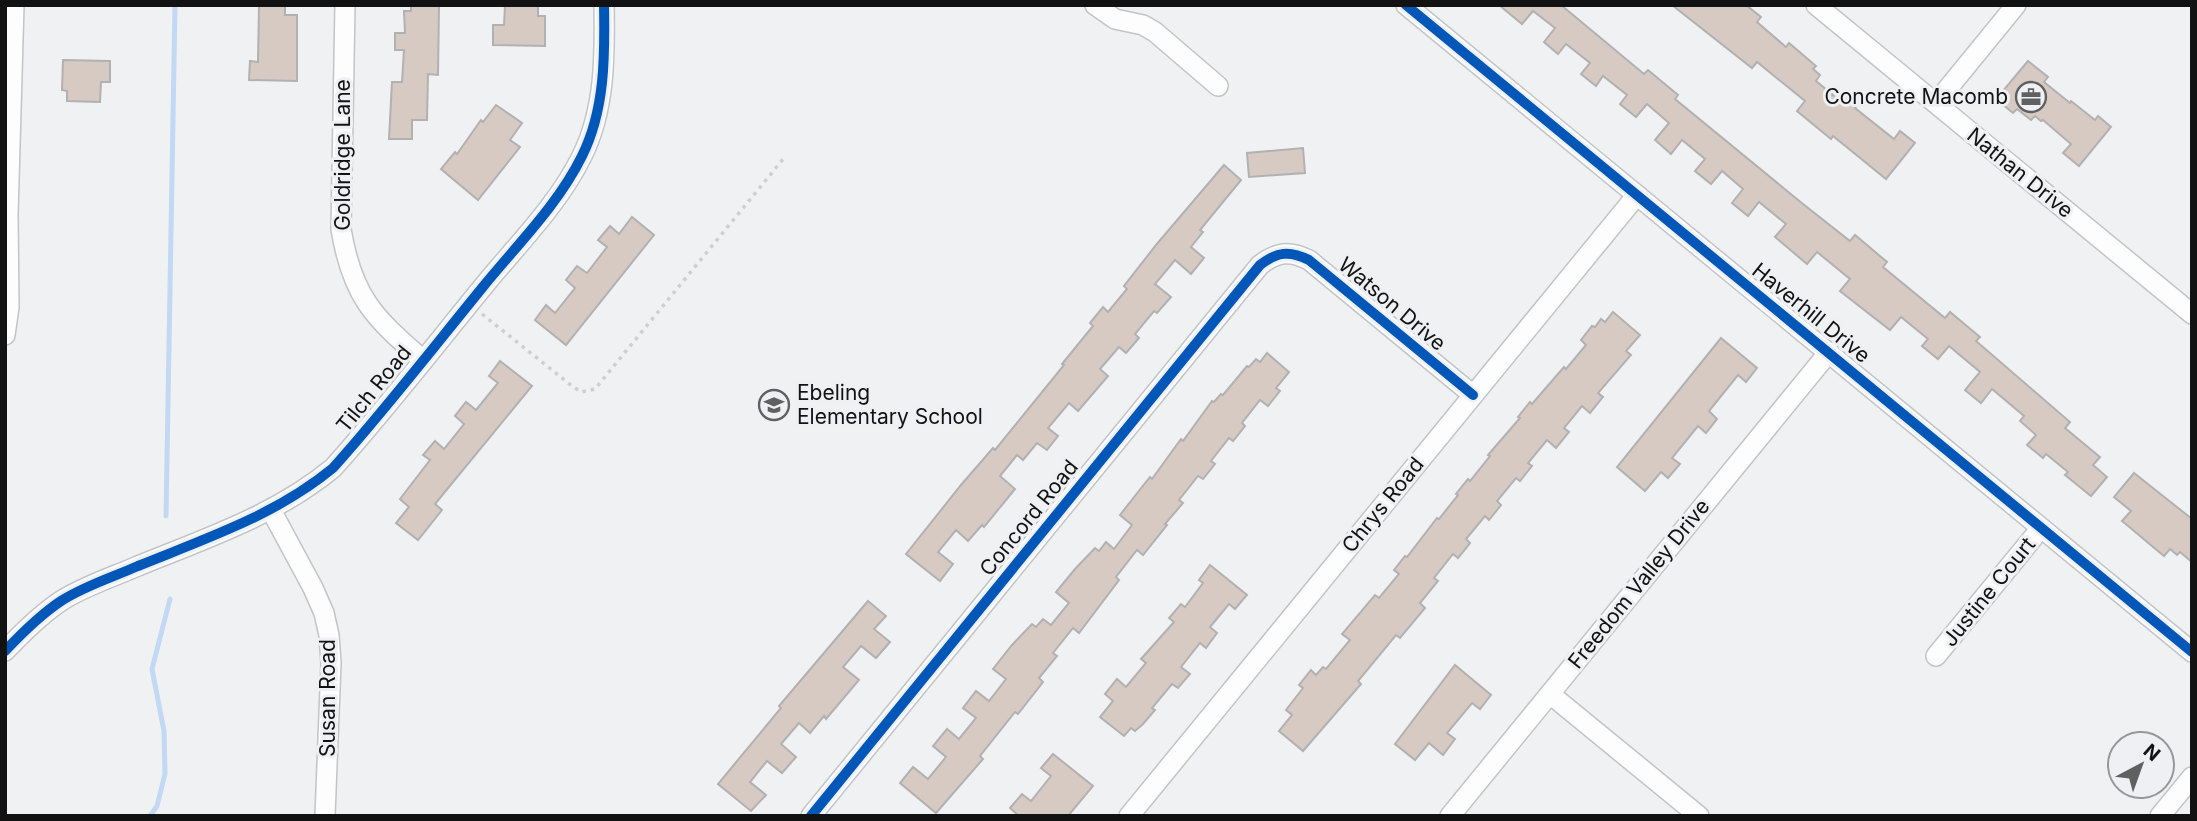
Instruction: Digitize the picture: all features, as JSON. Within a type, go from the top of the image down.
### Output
[{"type":"street","points":[[5,335],[9,307],[7,215],[14,5]]},
{"type":"street","name":"Goldridge Lane","points":[[345,5],[341,229],[345,256],[364,302],[380,321],[423,360]]},
{"type":"street","name":"Tilch Road","points":[[5,652],[39,618],[61,601],[88,587],[271,510],[310,487],[333,468],[549,206],[582,156],[591,133],[603,80],[604,5]]},
{"type":"street","points":[[1095,5],[1115,19],[1143,25],[1155,32],[1218,86]]},
{"type":"street","name":"Haverhill Drive","points":[[1406,5],[2192,652]]},
{"type":"street","name":"Nathan Drive","points":[[1816,5],[2192,314]]},
{"type":"street","points":[[1936,103],[2015,5]]},
{"type":"street","name":"Chrys Road","points":[[1129,816],[1637,195]]},
{"type":"street","name":"Watson Drive","points":[[1283,253],[1296,254],[1308,260],[1473,395]]},
{"type":"street","name":"Concord Road","points":[[811,816],[1260,265],[1283,253]]},
{"type":"street","name":"Freedom Valley Drive","points":[[1450,816],[1829,352]]},
{"type":"street","name":"Susan Road","points":[[271,510],[313,588],[324,612],[329,635],[331,663],[325,816]]},
{"type":"street","name":"Justine Court","points":[[1936,656],[2041,528]]},
{"type":"street","points":[[1550,694],[1699,816]]},
{"type":"street","points":[[2160,816],[2192,777]]},
{"type":"path","points":[[481,312],[572,386],[581,391],[596,389],[784,158]]},
{"type":"building","points":[[259,5],[285,5],[285,15],[297,15],[297,81],[249,80],[250,61],[258,62]]},
{"type":"building","points":[[411,5],[439,5],[438,75],[428,74],[427,120],[412,120],[412,139],[389,139],[392,82],[402,82],[404,50],[395,50],[395,33],[405,33],[404,11],[411,11]]},
{"type":"building","points":[[505,5],[538,5],[538,16],[545,16],[545,46],[493,45],[493,25],[504,25]]},
{"type":"building","points":[[1499,5],[1561,5],[1644,74],[1648,70],[1678,95],[1675,99],[1803,204],[1850,241],[1855,235],[1887,262],[1883,267],[1945,318],[1950,312],[1980,337],[1976,341],[2070,422],[2065,428],[2100,457],[2093,465],[2107,477],[2091,496],[2065,475],[2068,472],[2046,454],[2043,458],[2027,445],[2036,435],[2020,421],[2024,416],[1992,389],[1981,403],[1965,390],[1980,372],[1949,346],[1938,359],[1922,346],[1928,339],[1901,317],[1890,330],[1840,291],[1850,279],[1817,252],[1807,264],[1775,237],[1786,224],[1759,202],[1748,216],[1732,203],[1743,189],[1722,171],[1711,184],[1695,171],[1705,159],[1682,140],[1671,154],[1655,140],[1669,123],[1647,104],[1636,117],[1620,104],[1627,95],[1603,76],[1596,86],[1581,74],[1590,63],[1566,44],[1558,54],[1544,42],[1555,28],[1533,11],[1522,24]]},
{"type":"building","points":[[1672,5],[1746,5],[1761,17],[1757,22],[1786,47],[1789,43],[1816,66],[1813,69],[1820,75],[1816,81],[1838,99],[1845,91],[1859,103],[1855,108],[1894,139],[1900,131],[1915,143],[1886,179],[1797,111],[1805,101],[1757,62],[1752,68]]},
{"type":"building","points":[[63,60],[110,61],[110,82],[101,82],[100,102],[67,101],[67,91],[62,90]]},
{"type":"building","points":[[2028,61],[2048,77],[2044,82],[2070,103],[2071,101],[2095,120],[2098,116],[2111,127],[2079,166],[2063,153],[2071,144],[2043,120],[2035,116],[2031,120],[2017,109],[2013,113],[1996,99]]},
{"type":"building","points":[[496,105],[522,123],[510,140],[520,147],[478,200],[441,169],[455,152],[457,154],[481,120],[483,122]]},
{"type":"building","points":[[1303,148],[1305,173],[1249,177],[1247,153]]},
{"type":"building","points":[[1224,165],[1241,180],[1200,230],[1203,232],[1191,247],[1204,258],[1191,274],[1175,260],[1155,284],[1171,297],[1157,313],[1154,311],[1135,334],[1139,338],[1126,353],[1119,347],[1100,369],[1108,376],[1078,411],[1069,403],[1048,428],[1058,436],[1047,450],[1037,443],[1023,460],[1017,455],[1000,476],[1015,489],[984,527],[982,525],[968,541],[956,530],[938,552],[953,564],[940,581],[906,554],[1064,365],[1062,364],[1093,326],[1090,323],[1103,307],[1108,312],[1127,289],[1124,286],[1156,245]]},
{"type":"building","points":[[632,217],[654,235],[566,345],[535,320],[546,305],[555,313],[575,288],[566,280],[577,266],[587,273],[607,247],[598,240],[610,226],[619,234]]},
{"type":"building","points":[[1613,312],[1640,335],[1626,351],[1631,355],[1598,393],[1603,397],[1590,413],[1582,406],[1564,428],[1569,432],[1556,448],[1547,440],[1528,463],[1532,466],[1520,481],[1516,478],[1497,501],[1501,505],[1489,520],[1485,516],[1466,539],[1470,543],[1458,558],[1453,554],[1434,578],[1438,581],[1420,603],[1425,608],[1400,638],[1396,635],[1358,681],[1361,684],[1303,751],[1279,731],[1292,715],[1286,710],[1303,688],[1299,685],[1311,670],[1316,675],[1323,667],[1326,669],[1350,640],[1342,634],[1375,595],[1379,598],[1399,574],[1394,570],[1437,518],[1439,519],[1468,479],[1470,481],[1530,402],[1532,404],[1586,345],[1581,340],[1592,326],[1595,327],[1601,319],[1605,322]]},
{"type":"building","points":[[1721,338],[1757,368],[1746,382],[1738,375],[1709,411],[1717,419],[1706,433],[1698,426],[1672,458],[1680,464],[1668,478],[1661,472],[1645,491],[1617,467]]},
{"type":"building","points":[[1267,353],[1289,372],[1276,388],[1280,391],[1268,406],[1260,400],[1242,423],[1245,426],[1233,441],[1229,438],[1211,461],[1215,464],[1203,479],[1198,476],[1179,500],[1183,503],[1143,555],[1137,550],[1116,577],[1119,580],[1079,633],[1073,628],[1053,653],[1057,656],[1039,678],[1043,682],[1018,714],[1015,712],[980,756],[983,759],[936,813],[900,783],[913,767],[928,779],[946,757],[933,746],[947,729],[959,739],[976,718],[963,708],[976,691],[989,701],[1006,679],[993,669],[1012,645],[1032,624],[1036,627],[1043,619],[1051,625],[1069,603],[1056,592],[1095,548],[1099,551],[1106,542],[1114,549],[1132,525],[1120,515],[1150,477],[1152,479],[1181,439],[1183,441],[1212,401],[1223,395],[1247,366],[1256,359],[1260,362]]},
{"type":"building","points":[[500,361],[532,386],[435,504],[442,510],[418,540],[396,523],[409,507],[400,499],[430,460],[423,455],[435,441],[444,449],[464,424],[455,416],[466,402],[476,410],[498,383],[489,376]]},
{"type":"building","points":[[2134,473],[2192,519],[2192,562],[2180,552],[2177,555],[2170,549],[2164,556],[2122,521],[2131,511],[2114,497]]},
{"type":"building","points":[[1210,565],[1247,595],[1235,609],[1229,604],[1210,627],[1217,633],[1206,648],[1200,643],[1181,667],[1190,674],[1178,688],[1172,684],[1152,708],[1155,710],[1143,724],[1135,731],[1131,728],[1124,736],[1100,717],[1113,701],[1105,694],[1117,679],[1126,687],[1146,663],[1141,659],[1174,622],[1169,618],[1181,604],[1185,607],[1203,583],[1199,580]]},
{"type":"building","points":[[868,601],[886,616],[874,629],[890,642],[876,658],[861,646],[843,667],[859,680],[826,719],[824,716],[810,733],[799,723],[781,744],[796,757],[782,773],[767,761],[750,782],[766,795],[751,811],[718,784],[781,708],[779,706]]},
{"type":"building","points":[[1455,665],[1491,695],[1480,709],[1472,703],[1447,733],[1455,739],[1443,755],[1429,743],[1415,760],[1395,744]]},
{"type":"building","points":[[1053,754],[1093,786],[1068,816],[1019,816],[1010,808],[1022,794],[1031,801],[1051,776],[1041,768]]},
{"type":"waterway","points":[[166,516],[175,5]]},
{"type":"waterway","points":[[150,816],[157,806],[165,774],[164,731],[152,669],[170,599]]},
{"type":"cycle path","points":[[5,651],[53,606],[70,596],[264,512],[311,485],[333,468],[536,225],[572,174],[590,138],[599,101],[604,63],[604,5]]},
{"type":"cycle path","points":[[1406,5],[2192,652]]},
{"type":"cycle path","points":[[811,816],[1260,265],[1266,261],[1283,254],[1309,260],[1473,395]]},
{"type":"place","name":"Concrete Macomb","points":[[2031,97]]},
{"type":"place","name":"Ebeling Elementary School","points":[[774,405]]}]
